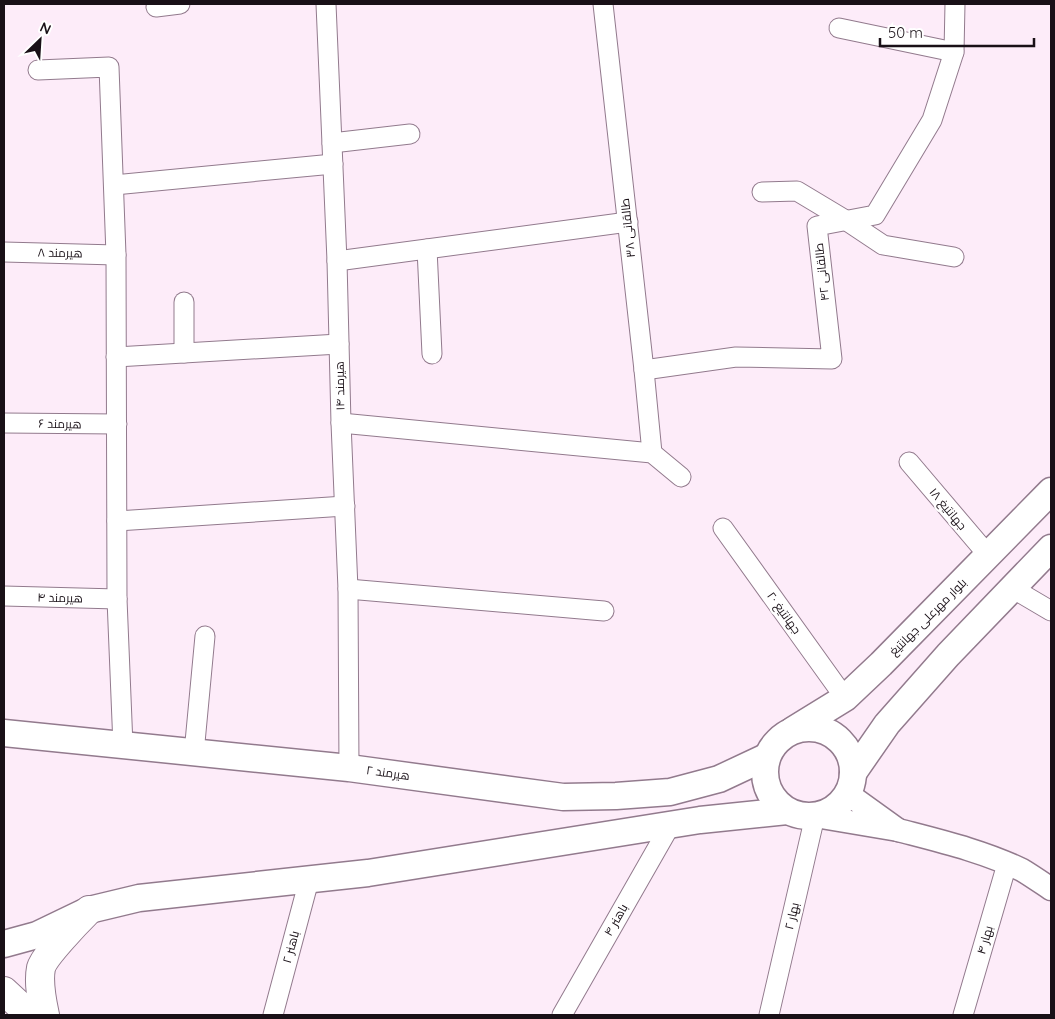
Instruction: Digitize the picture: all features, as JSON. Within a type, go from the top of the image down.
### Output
[{"type":"main road","name":"بلوار مهرعلی جهانتیغ","points":[[794,730],[845,698],[881,664],[1051,490]]},
{"type":"main road","points":[[850,783],[851,759],[845,746],[834,736],[822,730],[808,727],[794,730],[777,741],[766,757],[764,769],[765,782],[769,794],[777,804],[787,811],[801,816],[815,816],[828,812],[839,804],[887,724],[948,655],[1051,548]]},
{"type":"main road","name":"هیرمند ۲","points":[[4,733],[349,768],[563,797],[670,792],[719,779],[766,757]]},
{"type":"main road","points":[[4,944],[38,935],[88,910],[139,898],[368,873],[671,824],[787,811]]},
{"type":"main road","points":[[45,1015],[41,998],[42,967],[57,945],[88,910]]},
{"type":"main road","points":[[4,990],[30,1015]]},
{"type":"street","points":[[156,6],[180,4]]},
{"type":"street","name":"هیرمند ۱۴","points":[[326,4],[348,589],[349,768]]},
{"type":"street","name":"طالقانی ۳۸","points":[[603,4],[652,453]]},
{"type":"street","name":"طالقانی ۴۲","points":[[644,370],[736,357],[832,359],[817,226],[876,215],[932,120],[954,52],[955,4]]},
{"type":"street","points":[[838,28],[954,52]]},
{"type":"street","points":[[38,70],[109,67],[116,255],[117,599],[123,746]]},
{"type":"street","points":[[332,143],[410,134]]},
{"type":"street","points":[[114,185],[333,164]]},
{"type":"street","points":[[762,192],[797,191],[883,245],[954,257]]},
{"type":"street","points":[[337,261],[628,222]]},
{"type":"street","points":[[427,249],[432,354]]},
{"type":"street","name":"هیرمند ۸","points":[[4,252],[116,255]]},
{"type":"street","points":[[184,302],[184,353]]},
{"type":"street","points":[[116,357],[339,344]]},
{"type":"street","name":"هیرمند ۶","points":[[4,423],[117,424]]},
{"type":"street","points":[[341,423],[652,453],[681,477]]},
{"type":"street","name":"جهانتیغ ۱۸","points":[[909,462],[988,555]]},
{"type":"street","points":[[117,521],[345,506]]},
{"type":"street","name":"جهانتیغ ۲۰","points":[[723,528],[845,698]]},
{"type":"street","points":[[1012,588],[1051,611]]},
{"type":"street","points":[[348,589],[604,611]]},
{"type":"street","name":"هیرمند ۴","points":[[4,596],[117,599]]},
{"type":"street","points":[[194,753],[205,636]]},
{"type":"street","points":[[850,783],[898,830]]},
{"type":"street","points":[[815,816],[898,830],[954,845],[1023,871],[1051,888]]},
{"type":"street","name":"بهار ۲","points":[[769,1015],[815,816]]},
{"type":"street","name":"باهنر ۴","points":[[562,1015],[671,824]]},
{"type":"street","name":"بهار ۴","points":[[963,1015],[1007,864]]},
{"type":"street","name":"باهنر ۲","points":[[273,1015],[308,880]]}]
